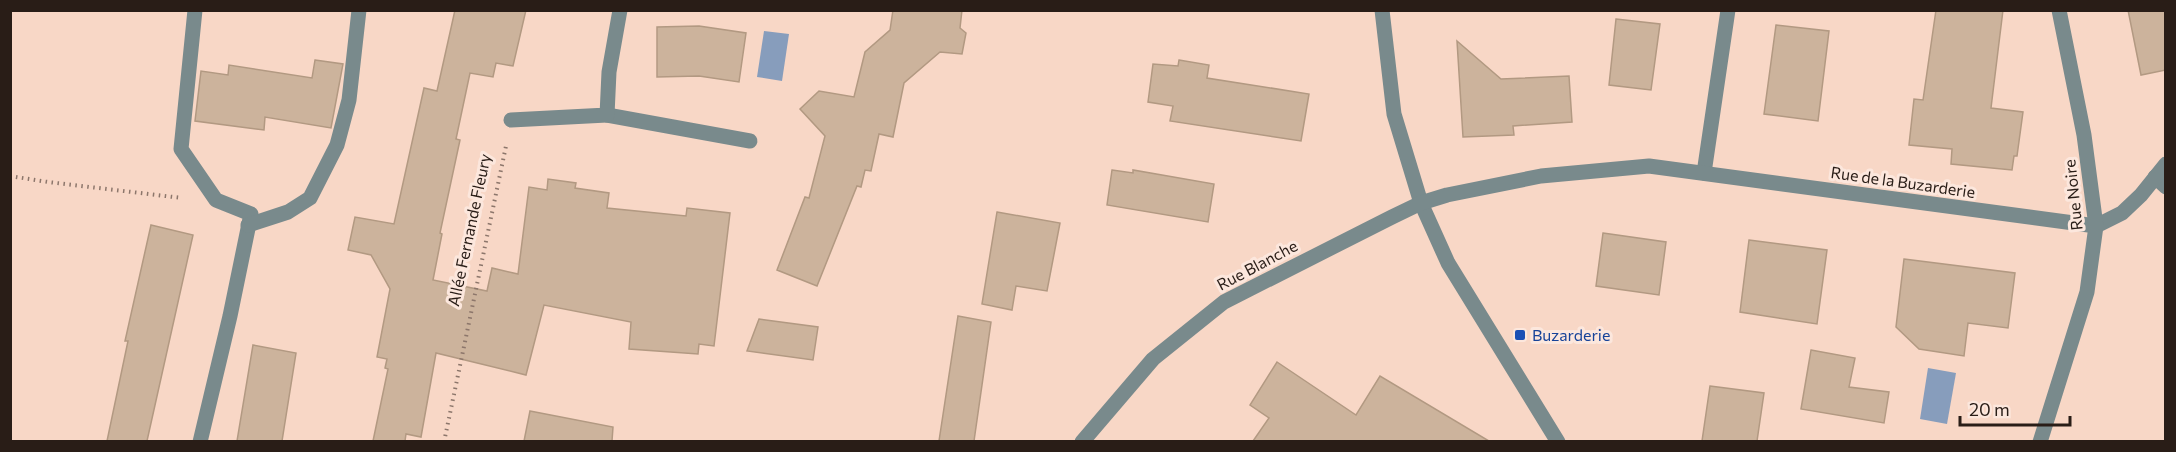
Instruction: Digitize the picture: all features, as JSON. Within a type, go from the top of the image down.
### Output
[{"type":"street","points":[[195,10],[180,148],[216,200],[251,214],[230,316],[200,441]]},
{"type":"street","points":[[249,225],[288,212],[310,198],[337,145],[349,100],[359,10]]},
{"type":"street","points":[[607,115],[609,72],[620,10]]},
{"type":"street","points":[[1382,10],[1394,114],[1421,203],[1448,263],[1558,441]]},
{"type":"street","points":[[1704,173],[1728,10]]},
{"type":"street","name":"Rue Noire","points":[[2040,441],[2087,292],[2096,226],[2084,135],[2059,10]]},
{"type":"street","points":[[511,120],[607,115],[750,141]]},
{"type":"street","points":[[2096,226],[2122,213],[2141,195],[2160,182],[2166,164]]},
{"type":"street","name":"Rue de la Buzarderie","points":[[1421,203],[1447,195],[1541,176],[1649,166],[2096,226]]},
{"type":"street","name":"Rue Blanche","points":[[1082,441],[1153,359],[1224,302],[1421,203]]},
{"type":"path","name":"Allée Fernande Fleury","points":[[444,441],[511,120]]},
{"type":"path","points":[[10,176],[193,199]]},
{"type":"water","points":[[764,31],[789,34],[782,81],[757,77]]},
{"type":"water","points":[[1928,368],[1956,373],[1947,424],[1920,419]]},
{"type":"building","points":[[455,10],[526,10],[513,66],[496,63],[493,77],[470,73],[456,139],[460,140],[440,233],[442,234],[433,280],[487,291],[492,268],[518,274],[529,187],[547,190],[548,179],[576,183],[575,188],[609,193],[607,208],[686,216],[687,208],[730,213],[714,346],[699,344],[698,354],[629,349],[631,322],[544,305],[526,375],[436,353],[421,437],[406,434],[405,441],[373,441],[388,369],[385,368],[387,359],[377,357],[390,289],[371,255],[348,250],[355,217],[394,224],[424,88],[437,91]]},
{"type":"building","points":[[893,10],[962,10],[960,28],[966,33],[962,54],[940,52],[904,83],[893,137],[879,134],[871,171],[865,170],[861,187],[857,186],[817,286],[777,270],[805,197],[809,198],[825,136],[800,109],[819,91],[854,97],[865,52],[890,30]]},
{"type":"building","points":[[1936,10],[2003,10],[1991,108],[2023,112],[2017,156],[2014,156],[2012,170],[1951,164],[1952,149],[1909,145],[1914,99],[1923,100]]},
{"type":"building","points":[[2128,10],[2166,10],[2166,70],[2141,75]]},
{"type":"building","points":[[1616,19],[1660,24],[1651,90],[1609,85]]},
{"type":"building","points":[[1776,25],[1829,31],[1818,121],[1764,114]]},
{"type":"building","points":[[699,26],[746,33],[739,82],[699,76],[657,77],[657,27]]},
{"type":"building","points":[[1457,41],[1501,79],[1569,76],[1572,122],[1513,126],[1514,135],[1463,137]]},
{"type":"building","points":[[315,60],[343,64],[331,128],[265,117],[264,130],[195,121],[201,71],[228,75],[229,65],[312,78]]},
{"type":"building","points":[[1179,60],[1209,65],[1207,78],[1309,94],[1301,141],[1170,121],[1173,106],[1148,102],[1153,64],[1178,66]]},
{"type":"building","points":[[1112,170],[1133,173],[1133,170],[1214,184],[1208,222],[1107,205]]},
{"type":"building","points":[[997,212],[1060,223],[1047,291],[1016,286],[1012,310],[982,304]]},
{"type":"building","points":[[151,225],[193,235],[147,441],[107,441],[128,341],[125,341]]},
{"type":"building","points":[[1603,233],[1666,242],[1659,295],[1596,286]]},
{"type":"building","points":[[1749,240],[1827,250],[1817,324],[1740,312]]},
{"type":"building","points":[[1904,259],[2015,273],[2008,328],[1968,323],[1964,356],[1919,349],[1896,327]]},
{"type":"building","points":[[958,316],[991,322],[974,441],[939,441]]},
{"type":"building","points":[[759,319],[818,327],[813,360],[747,351]]},
{"type":"building","points":[[253,345],[296,353],[282,441],[237,441]]},
{"type":"building","points":[[1811,350],[1855,358],[1849,387],[1889,392],[1884,423],[1801,409]]},
{"type":"building","points":[[1277,362],[1356,415],[1380,376],[1489,441],[1253,441],[1269,418],[1250,405]]},
{"type":"building","points":[[1710,386],[1764,393],[1757,441],[1702,441]]},
{"type":"building","points":[[530,411],[613,427],[612,441],[524,441]]},
{"type":"place","name":"Buzarderie","points":[[1520,335]]}]
